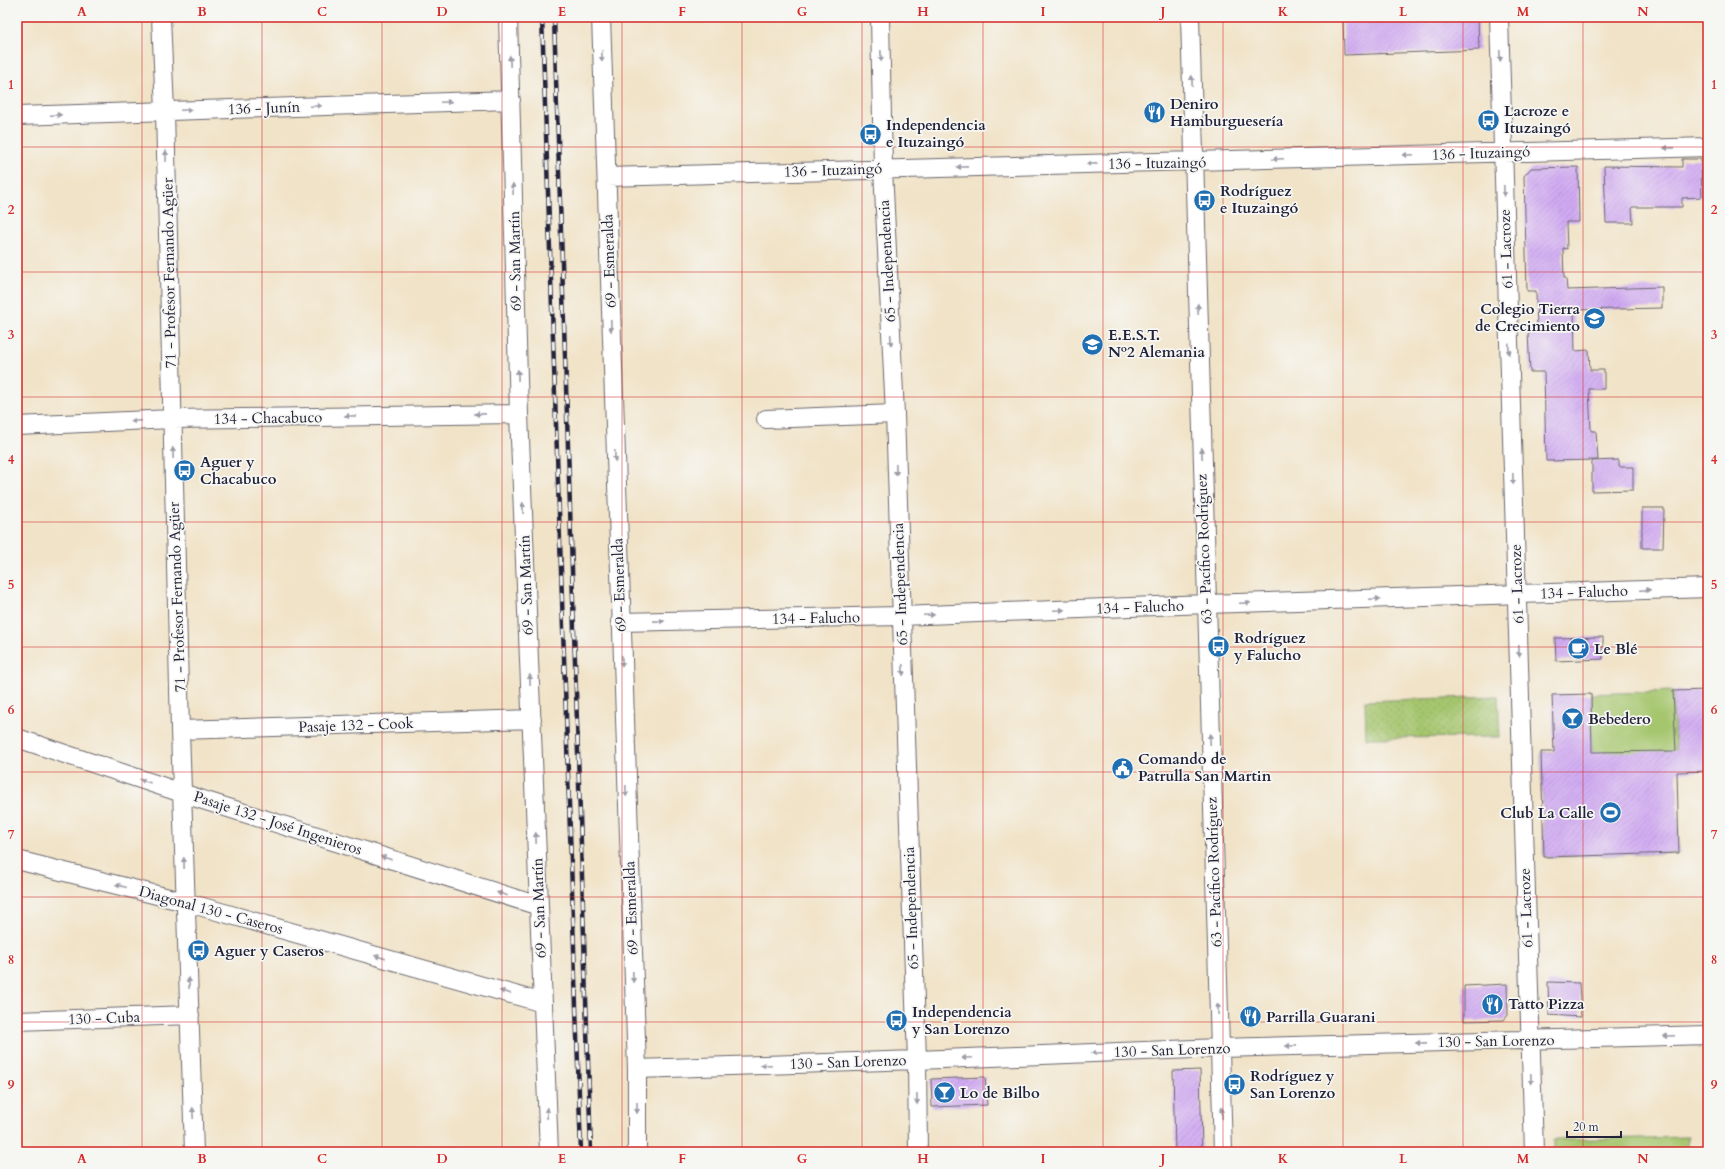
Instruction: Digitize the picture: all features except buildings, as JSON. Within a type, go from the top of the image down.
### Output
[{"type":"street","name":"71 - Profesor Fernando Agüer","points":[[162,17],[166,111],[180,730],[194,1152]]},
{"type":"street","name":"69 - San Martín","points":[[508,17],[519,414],[549,1152]]},
{"type":"street","name":"69 - Esmeralda","points":[[601,17],[636,1069],[637,1152]]},
{"type":"street","name":"65 - Independencia","points":[[880,17],[883,169],[894,414],[917,1060],[918,1152]]},
{"type":"street","name":"63 - Pacífico Rodríguez","points":[[1190,17],[1223,1152]]},
{"type":"street","name":"61 - Lacroze","points":[[1499,17],[1534,1152]]},
{"type":"street","name":"136 - Junín","points":[[17,116],[511,100]]},
{"type":"street","name":"136 - Ituzaingó","points":[[607,177],[1195,162],[1503,152],[1708,148]]},
{"type":"street","name":"134 - Chacabuco","points":[[17,426],[172,420],[519,414]]},
{"type":"street","points":[[766,419],[894,414]]},
{"type":"street","name":"134 - Falucho","points":[[620,622],[901,616],[1206,604],[1708,588]]},
{"type":"street","name":"Pasaje 132 - Cook","points":[[180,730],[532,719]]},
{"type":"street","name":"Pasaje 132 - José Ingenieros","points":[[17,738],[182,793],[539,906]]},
{"type":"street","name":"Diagonal 130 - Caseros","points":[[17,860],[186,902],[543,1003]]},
{"type":"street","name":"130 - Cuba","points":[[17,1021],[190,1016]]},
{"type":"street","name":"130 - San Lorenzo","points":[[636,1069],[1220,1048],[1708,1035]]},
{"type":"green space","name":"Club La Calle","points":[[1673,691],[1679,853],[1544,857],[1541,752],[1592,752],[1591,694]]},
{"type":"green space","points":[[1498,696],[1500,737],[1366,738],[1365,701]]},
{"type":"green space","points":[[1688,1137],[1688,1152],[1553,1152],[1553,1140]]},
{"type":"railway","points":[[542,17],[581,1152]]},
{"type":"railway","points":[[554,17],[591,1152]]},
{"type":"place","name":"Deniro Hamburguesería","points":[[1154,113]]},
{"type":"place","name":"Lacroze e Ituzaingó","points":[[1488,120]]},
{"type":"place","name":"Independencia e Ituzaingó","points":[[871,134]]},
{"type":"place","name":"Rodríguez e Ituzaingó","points":[[1205,200]]},
{"type":"place","name":"Colegio Tierra de Crecimiento","points":[[1595,318]]},
{"type":"place","name":"E.E.S.T. Nº2 Alemania","points":[[1093,344]]},
{"type":"place","name":"Aguer y Chacabuco","points":[[185,471]]},
{"type":"place","name":"Rodríguez y Falucho","points":[[1219,647]]},
{"type":"place","name":"Le Blé","points":[[1579,649]]},
{"type":"place","name":"Bebedero","points":[[1572,719]]},
{"type":"place","name":"Comando de Patrulla San Martin","points":[[1123,768]]},
{"type":"place","name":"Club La Calle","points":[[1610,813]]},
{"type":"place","name":"Aguer y Caseros","points":[[198,951]]},
{"type":"place","name":"Tatto Pizza","points":[[1493,1004]]},
{"type":"place","name":"Parrilla Guarani","points":[[1250,1017]]},
{"type":"place","name":"Independencia y San Lorenzo","points":[[897,1021]]},
{"type":"place","name":"Rodríguez y San Lorenzo","points":[[1234,1085]]},
{"type":"place","name":"Lo de Bilbo","points":[[945,1093]]}]
